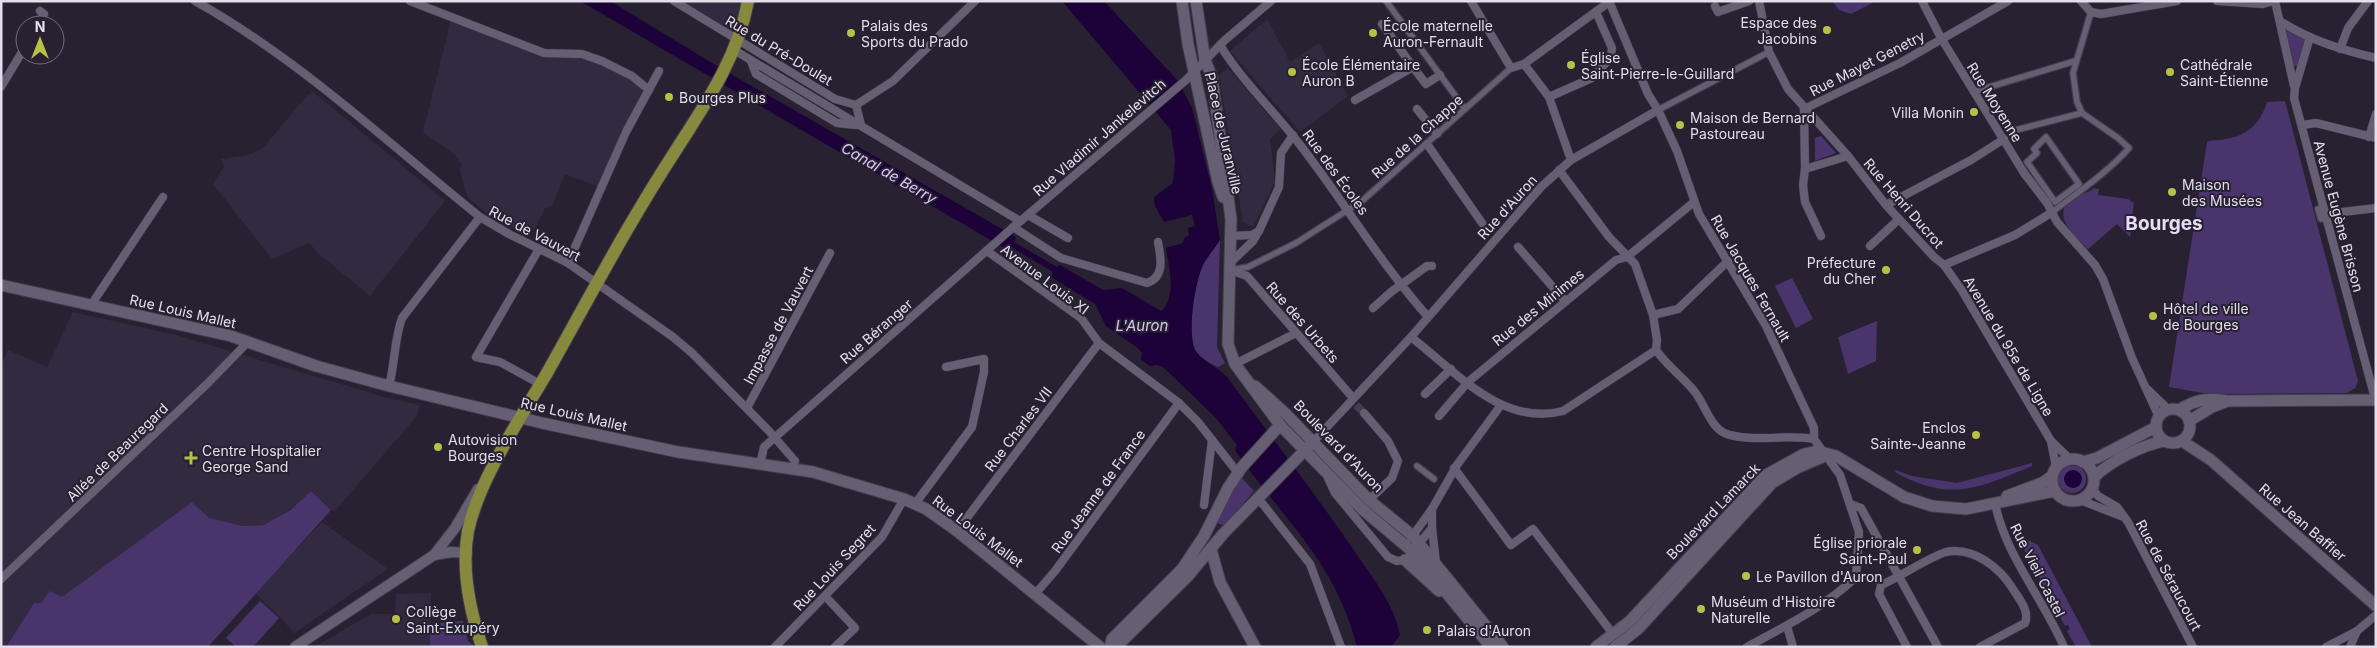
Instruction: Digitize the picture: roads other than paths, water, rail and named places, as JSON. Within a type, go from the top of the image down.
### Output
[{"type":"main road","points":[[482,647],[469,596],[466,552],[468,532],[476,503],[489,475],[598,282],[713,90],[734,50],[748,1]]},
{"type":"main road","name":"Place de Juranville","points":[[1182,1],[1190,75],[1218,182],[1231,219]]},
{"type":"main road","name":"Place de Juranville","points":[[1196,1],[1212,77],[1231,219]]},
{"type":"main road","name":"Boulevard d'Auron","points":[[1231,219],[1228,344],[1235,364],[1260,402],[1280,425],[1309,442],[1325,471],[1362,509],[1411,547]]},
{"type":"main road","name":"Rue Louis Mallet","points":[[1,285],[246,340],[316,366],[521,418],[678,452],[793,469],[860,485],[910,501],[926,509],[957,531],[1096,643]]},
{"type":"main road","name":"Boulevard d'Auron","points":[[1244,376],[1369,500],[1411,547]]},
{"type":"main road","points":[[1995,502],[2042,483],[2070,459],[2083,462],[2097,458],[2158,422],[2174,410],[2200,399],[2228,401],[2375,401]]},
{"type":"main road","points":[[1827,455],[1836,456],[1853,464],[1904,497],[1932,506],[1958,510],[2055,491],[2068,500],[2080,500],[2102,469],[2153,443],[2164,441],[2173,444],[2212,407],[2228,401]]},
{"type":"main road","name":"Rue Jean Baffier","points":[[2174,410],[2187,431],[2211,460],[2376,606]]},
{"type":"main road","points":[[2158,422],[2164,441]]},
{"type":"main road","points":[[1255,647],[1220,582],[1204,561],[1211,522],[1240,470],[1280,425]]},
{"type":"main road","points":[[1116,647],[1204,561],[1224,534],[1294,461],[1309,442]]},
{"type":"main road","name":"Boulevard Lamarck","points":[[1596,647],[1630,621],[1766,475],[1810,452],[1817,450],[1827,455]]},
{"type":"main road","name":"Boulevard Lamarck","points":[[1614,647],[1638,629],[1772,483],[1797,468],[1827,455]]},
{"type":"main road","points":[[2083,462],[2092,471],[2093,483]]},
{"type":"main road","points":[[2054,472],[2055,491]]},
{"type":"main road","points":[[1211,522],[1217,530],[1224,534]]},
{"type":"main road","points":[[1204,561],[1211,522]]},
{"type":"main road","points":[[1411,547],[1436,563],[1503,647]]},
{"type":"main road","points":[[1411,547],[1491,646]]},
{"type":"main road","points":[[1110,647],[1112,639],[1176,576],[1204,561]]},
{"type":"street","name":"Rue de Vauvert","points":[[195,1],[220,15],[309,78],[480,217],[539,249],[568,262],[598,282],[692,353],[747,408],[795,461],[793,469]]},
{"type":"street","points":[[410,1],[544,54],[582,54],[596,58],[632,76],[649,90]]},
{"type":"street","name":"Rue du Pré-Doulet","points":[[674,1],[734,50],[751,61],[756,74],[837,123],[861,126],[980,199],[1020,221]]},
{"type":"street","points":[[861,126],[856,106],[893,81],[975,1]]},
{"type":"street","name":"Rue Vladimir Jankelevitch","points":[[1020,221],[1190,75],[1220,45],[1271,1]]},
{"type":"street","points":[[1386,1],[1465,110]]},
{"type":"street","points":[[1471,1],[1511,68],[1524,64],[1609,2]]},
{"type":"street","points":[[1715,6],[1718,12],[1749,1]]},
{"type":"street","name":"Rue Henri Ducrot","points":[[1759,1],[1769,52],[1788,89],[1848,156],[1886,205],[1944,265]]},
{"type":"street","name":"Rue Moyenne","points":[[1922,1],[1941,38],[1973,92],[2005,137],[2051,213],[2095,264],[2102,277],[2158,422]]},
{"type":"street","name":"Rue Mayet Genetry","points":[[1804,109],[1900,63],[2008,1]]},
{"type":"street","points":[[2081,1],[2091,12],[2108,14],[2163,2],[2177,1]]},
{"type":"street","points":[[2217,1],[2263,4],[2275,1]]},
{"type":"street","name":"Avenue Eugène Brisson","points":[[2275,1],[2295,88],[2294,98],[2302,125],[2321,214],[2375,401]]},
{"type":"street","points":[[2340,49],[2348,28],[2368,1]]},
{"type":"street","name":"Rue Jacques Fernault","points":[[1609,2],[1648,94],[1658,110],[1680,158],[1693,193],[1694,202],[1780,352],[1814,428],[1814,439],[1840,475],[1859,532],[1856,577],[1818,608],[1747,647]]},
{"type":"street","points":[[40,11],[43,15]]},
{"type":"street","points":[[1549,97],[1592,78],[1611,57],[1612,48],[1596,12]]},
{"type":"street","points":[[1944,265],[2015,235],[2042,220],[2077,192],[2101,177],[2129,148],[2082,113],[2077,102],[2072,73],[2091,12]]},
{"type":"street","points":[[2280,21],[2310,37],[2340,49],[2376,58]]},
{"type":"street","points":[[1382,24],[1426,84],[1440,75]]},
{"type":"street","points":[[2295,88],[2310,37]]},
{"type":"street","name":"Rue des Écoles","points":[[1220,45],[1293,135],[1349,210],[1401,286],[1428,317]]},
{"type":"street","name":"Rue du Pré-Doulet","points":[[734,50],[856,106]]},
{"type":"street","name":"Rue d'Auron","points":[[1309,442],[1353,401],[1428,317],[1493,236],[1558,170],[1571,160],[1658,110],[1769,52]]},
{"type":"street","points":[[1973,92],[2075,61]]},
{"type":"street","points":[[1,87],[15,64]]},
{"type":"street","points":[[1524,64],[1549,97],[1571,160]]},
{"type":"street","points":[[1355,100],[1413,67]]},
{"type":"street","points":[[1,68],[10,73]]},
{"type":"street","name":"Rue de la Chappe","points":[[1230,267],[1248,267],[1296,243],[1349,210],[1385,182],[1511,68]]},
{"type":"street","points":[[568,262],[626,132],[659,72]]},
{"type":"street","points":[[1417,109],[1437,134]]},
{"type":"street","points":[[1804,109],[1805,170],[1803,185],[1805,202],[1821,236]]},
{"type":"street","points":[[2016,130],[2082,113]]},
{"type":"street","points":[[2302,125],[2316,123],[2373,138],[2376,114]]},
{"type":"street","points":[[1230,267],[1253,241],[1259,231],[1279,187],[1281,153],[1293,135]]},
{"type":"street","points":[[1886,205],[1971,160],[2005,137]]},
{"type":"street","points":[[2046,138],[2079,184],[2055,202],[2027,162],[2037,154],[2034,149],[2046,138]]},
{"type":"street","points":[[1427,144],[1482,223]]},
{"type":"street","points":[[1805,170],[1848,156]]},
{"type":"street","points":[[1558,170],[1634,264],[1653,315],[1657,340],[1656,350],[1663,360],[1694,391],[1717,428],[1725,433],[1753,438],[1802,437],[1814,439]]},
{"type":"street","points":[[93,306],[95,299],[163,197]]},
{"type":"street","name":"Rue des Minimes","points":[[1439,416],[1468,382],[1616,260],[1627,257],[1694,202]]},
{"type":"street","points":[[2321,214],[2376,208]]},
{"type":"street","points":[[1028,215],[1068,238]]},
{"type":"street","points":[[389,386],[394,365],[398,328],[402,318],[480,217]]},
{"type":"street","points":[[1870,246],[1899,218]]},
{"type":"street","name":"Rue Béranger","points":[[760,465],[764,446],[1020,221]]},
{"type":"street","points":[[1012,229],[1061,258],[1147,283],[1155,280],[1159,273],[1162,259],[1158,242]]},
{"type":"street","points":[[1231,236],[1252,235],[1259,231]]},
{"type":"street","points":[[1518,247],[1565,301]]},
{"type":"street","points":[[539,249],[476,357],[500,362],[540,384]]},
{"type":"street","name":"Avenue Louis XI","points":[[987,251],[1081,318],[1099,343],[1179,403],[1240,470]]},
{"type":"street","name":"Impasse de Vauvert","points":[[747,408],[830,253]]},
{"type":"street","points":[[1653,315],[1678,309],[1728,261]]},
{"type":"street","name":"Avenue du 95e de Ligne","points":[[1944,265],[1961,290],[2051,442],[2070,459]]},
{"type":"street","points":[[1373,308],[1391,292],[1427,266],[1432,266]]},
{"type":"street","name":"Rue des Urbets","points":[[1230,267],[1247,276],[1353,401]]},
{"type":"street","points":[[1235,364],[1296,333]]},
{"type":"street","points":[[1411,337],[1468,382],[1501,405],[1534,415],[1563,411],[1656,350]]},
{"type":"street","name":"Allée de Beauregard","points":[[1,579],[208,383],[244,346],[246,340]]},
{"type":"street","name":"Rue Charles VII","points":[[957,531],[1099,343]]},
{"type":"street","name":"Rue Louis Segret","points":[[776,647],[882,537],[972,427],[984,372],[984,359],[946,367]]},
{"type":"street","points":[[1425,394],[1451,368]]},
{"type":"street","points":[[2145,388],[2174,410]]},
{"type":"street","name":"Rue Jeanne de France","points":[[1036,594],[1179,403]]},
{"type":"street","points":[[1411,547],[1432,509],[1442,484],[1501,405]]},
{"type":"street","points":[[1364,413],[1388,441],[1398,461],[1392,478],[1369,500]]},
{"type":"street","points":[[1204,505],[1212,440]]},
{"type":"street","name":"Avenue du 95e de Ligne","points":[[2051,442],[2054,472]]},
{"type":"street","points":[[1417,466],[1434,479]]},
{"type":"street","points":[[1454,468],[1511,545],[1533,529],[1613,634]]},
{"type":"street","name":"Boulevard d'Auron","points":[[1325,471],[1335,493],[1388,557],[1397,561],[1411,547]]},
{"type":"street","points":[[295,647],[434,556],[455,528],[475,493],[489,475]]},
{"type":"street","name":"Rue de Séraucourt","points":[[2093,483],[2098,496],[2117,507],[2121,516],[2134,533],[2193,647]]},
{"type":"street","points":[[1261,496],[1310,564],[1341,647]]},
{"type":"street","name":"Rue de Séraucourt","points":[[2080,500],[2121,516]]},
{"type":"street","name":"Rue Vieil Castel","points":[[1995,502],[1998,517],[2004,530],[2064,647]]},
{"type":"street","points":[[1850,504],[1861,508],[1938,647]]},
{"type":"street","points":[[1432,509],[1436,563]]},
{"type":"street","points":[[1411,547],[1432,528]]},
{"type":"street","points":[[434,556],[451,552],[466,552]]},
{"type":"street","points":[[1907,647],[1878,594],[1881,585],[1948,552],[1975,556],[1988,562],[2004,575],[2028,617]]},
{"type":"street","points":[[826,597],[855,628],[834,647]]},
{"type":"street","points":[[1980,647],[2025,623],[2028,617],[2043,609]]},
{"type":"street","points":[[2326,647],[2356,631],[2376,615]]},
{"type":"street","points":[[1787,626],[1793,647]]},
{"type":"street","points":[[2350,647],[2356,631]]},
{"type":"water","points":[[580,1],[610,1],[722,69],[1016,237],[1014,242],[1057,267],[1060,265],[1103,290],[1122,288],[1161,311],[1169,298],[1171,281],[1166,248],[1183,243],[1184,238],[1189,235],[1188,228],[1195,226],[1192,215],[1164,222],[1155,206],[1154,197],[1173,183],[1175,161],[1171,130],[1062,1],[1104,1],[1178,81],[1192,108],[1212,189],[1220,240],[1204,263],[1195,293],[1192,331],[1195,350],[1197,354],[1227,377],[1374,580],[1393,612],[1397,623],[1400,635],[1391,647],[1357,647],[1347,616],[1335,589],[1321,565],[1306,542],[1235,450],[1237,445],[1216,418],[1163,367],[1157,365],[1150,366],[1141,360],[1142,353],[1138,348],[1106,326],[1095,304],[1051,277],[1053,272],[1011,247],[1006,249]]},
{"type":"water","points":[[2073,470],[2079,473],[2082,479],[2079,485],[2073,488],[2067,485],[2064,479],[2067,473]]},
{"type":"tunnel","points":[[2008,134],[2016,130]]},
{"type":"tunnel","points":[[1482,223],[1490,234]]},
{"type":"tunnel","points":[[1356,405],[1364,413]]},
{"type":"place","name":"Espace des Jacobins","points":[[1827,30]]},
{"type":"place","name":"Palais des Sports du Prado","points":[[851,33]]},
{"type":"place","name":"École maternelle Auron-Fernault","points":[[1373,33]]},
{"type":"place","name":"Église Saint-Pierre-le-Guillard","points":[[1571,65]]},
{"type":"place","name":"École Élémentaire Auron B","points":[[1292,72]]},
{"type":"place","name":"Cathédrale Saint-Étienne","points":[[2170,72]]},
{"type":"place","name":"Bourges Plus","points":[[669,97]]},
{"type":"place","name":"Villa Monin","points":[[1974,112]]},
{"type":"place","name":"Maison de Bernard Pastoureau","points":[[1680,125]]},
{"type":"place","name":"Maison des Musées","points":[[2172,192]]},
{"type":"place","name":"Préfecture du Cher","points":[[1886,270]]},
{"type":"place","name":"Hôtel de ville de Bourges","points":[[2153,316]]},
{"type":"place","name":"Enclos Sainte-Jeanne","points":[[1976,435]]},
{"type":"place","name":"Autovision Bourges","points":[[438,447]]},
{"type":"place","name":"Centre Hospitalier George Sand","points":[[191,458]]},
{"type":"place","name":"Église priorale Saint-Paul","points":[[1917,550]]},
{"type":"place","name":"Le Pavillon d'Auron","points":[[1746,576]]},
{"type":"place","name":"Muséum d'Histoire Naturelle","points":[[1701,609]]},
{"type":"place","name":"Collège Saint-Exupéry","points":[[396,619]]},
{"type":"place","name":"Palais d'Auron","points":[[1427,630]]},
{"type":"district","name":"Bourges","points":[[2164,223]]},
{"type":"water label","name":"Canal de Berry","points":[[889,173]]},
{"type":"water label","name":"L'Auron","points":[[1142,325]]}]
